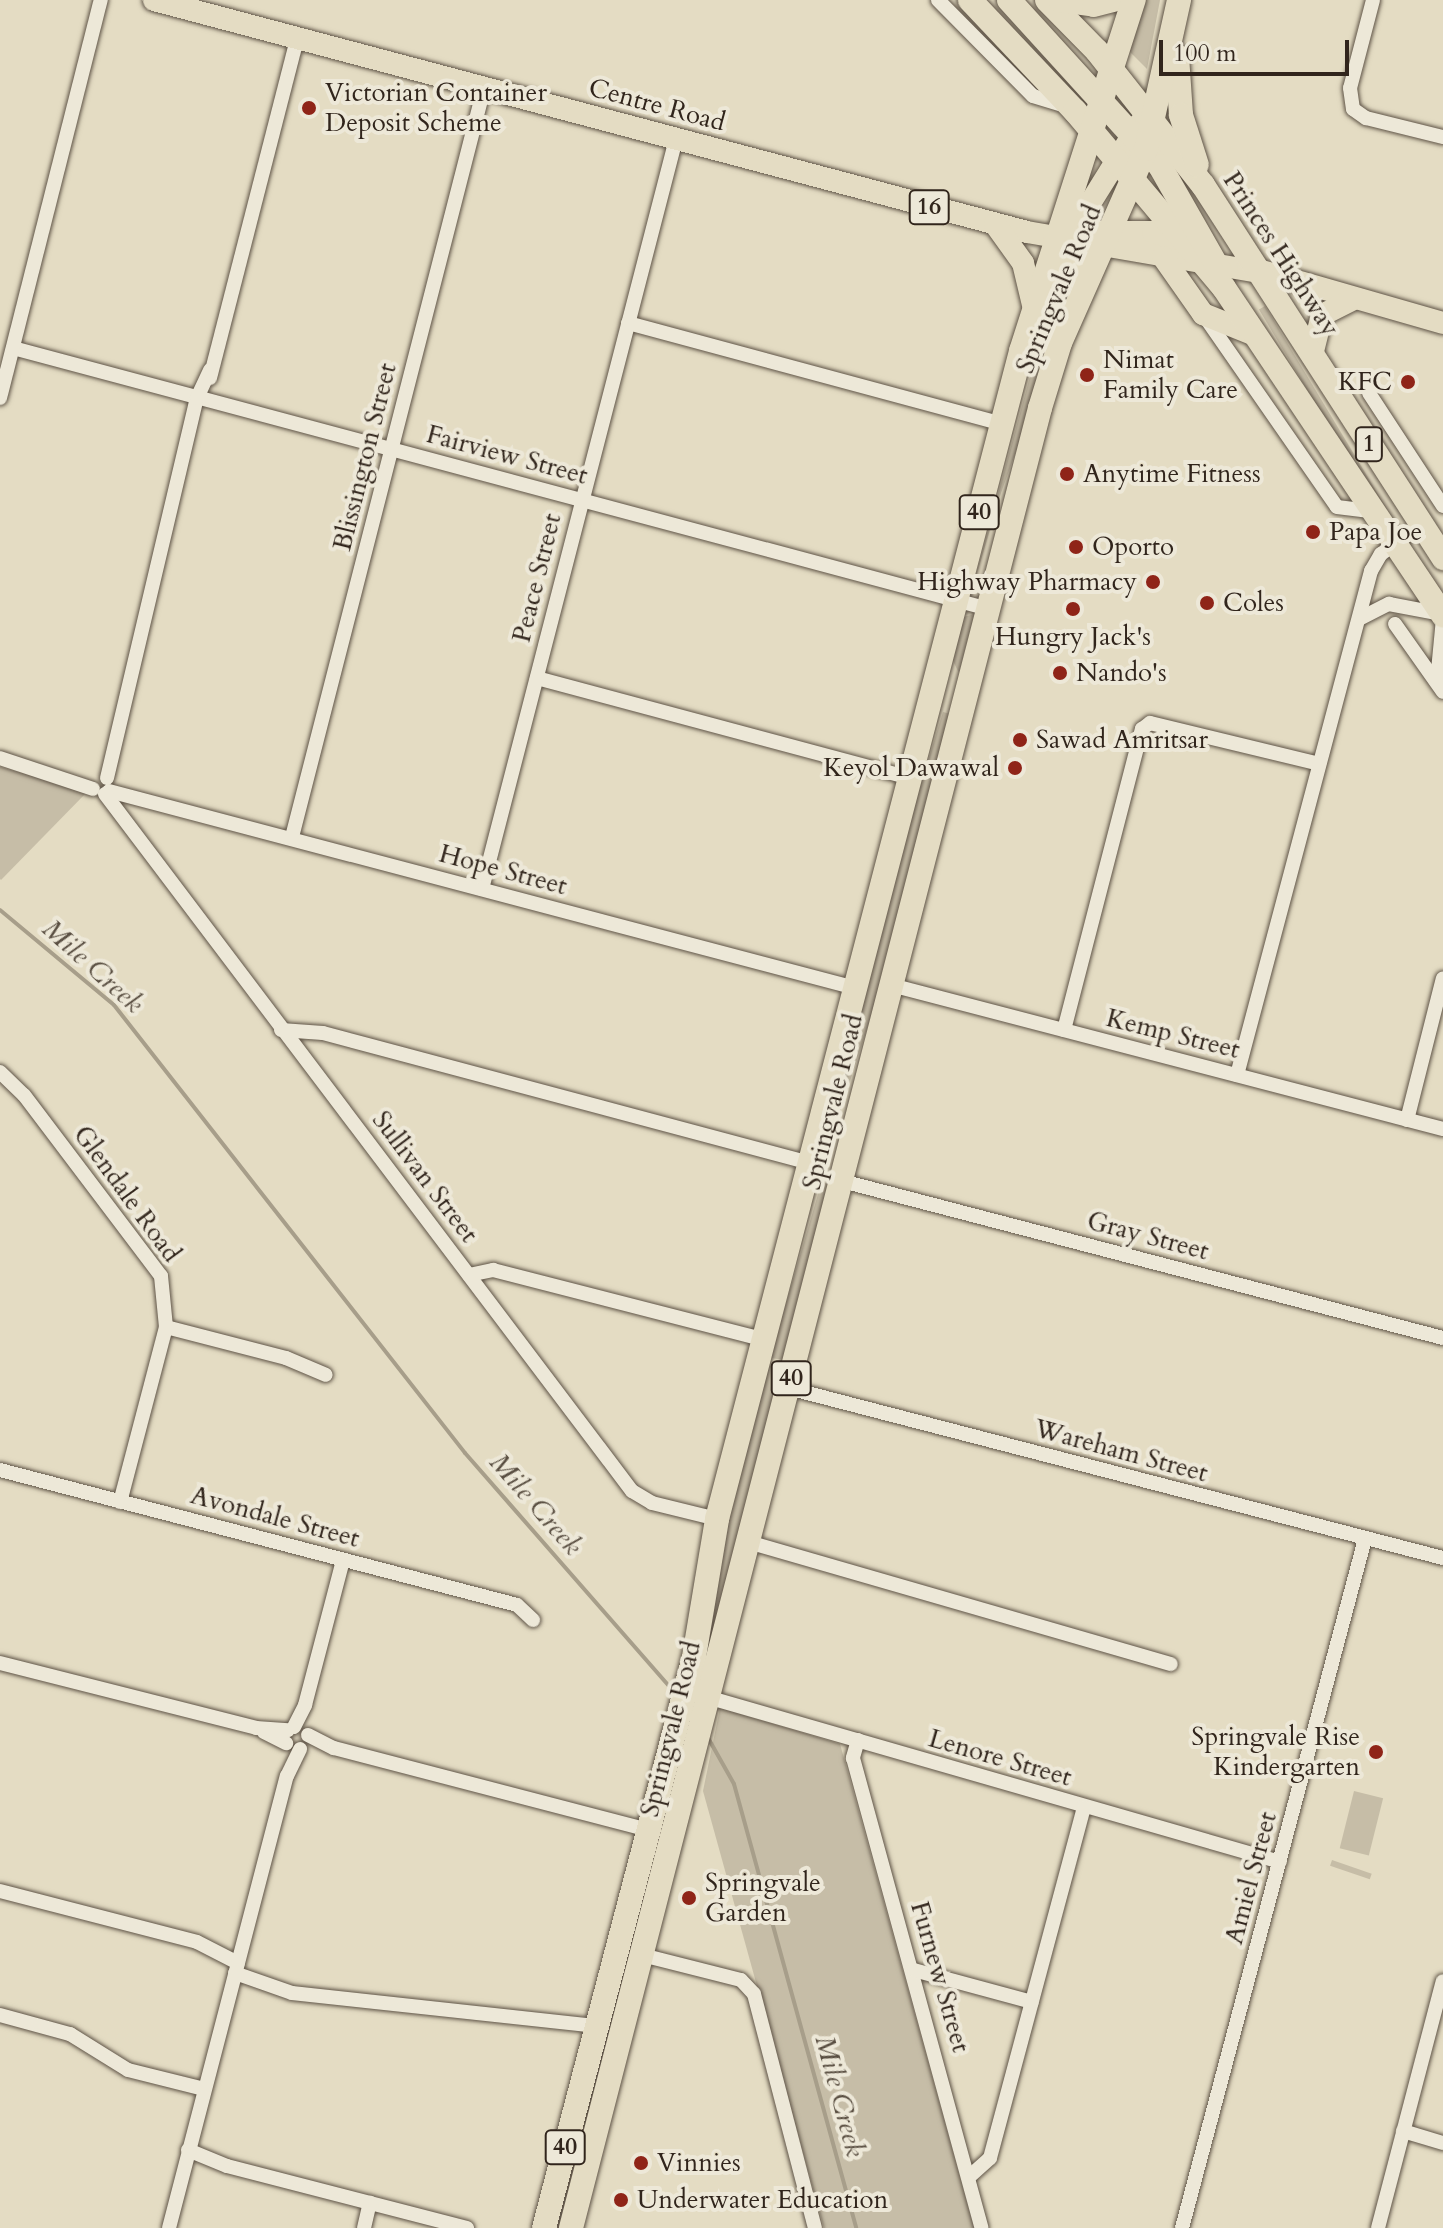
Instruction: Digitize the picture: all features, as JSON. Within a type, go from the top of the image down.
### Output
[{"type":"highway","name":"Princes Highway","points":[[970,0],[1091,129],[1185,241],[1215,269]]},
{"type":"highway","name":"Princes Highway","points":[[1009,0],[1101,99],[1150,130],[1203,185],[1443,558]]},
{"type":"highway","name":"Princes Highway","points":[[1047,0],[1111,68],[1150,130],[1215,269],[1255,335],[1443,616]]},
{"type":"highway","points":[[1060,0],[1091,5],[1113,0]]},
{"type":"highway","name":"Springvale Road","points":[[544,2228],[688,1680],[717,1519],[1021,351],[1054,238],[1134,0]]},
{"type":"highway","name":"Springvale Road","points":[[571,2228],[1050,371],[1103,242],[1135,181],[1150,130],[1177,9]]},
{"type":"highway","points":[[1177,9],[1180,111],[1203,185]]},
{"type":"highway","points":[[810,1163],[842,1181]]},
{"type":"main road","name":"Centre Road","points":[[154,0],[995,224],[1054,238],[1103,242],[1215,269]]},
{"type":"main road","points":[[1054,238],[1079,221],[1116,158],[1150,130]]},
{"type":"main road","points":[[995,224],[1023,263],[1034,309]]},
{"type":"main road","name":"Centre Road","points":[[1103,242],[1153,232],[1185,241]]},
{"type":"main road","points":[[1021,351],[1071,266],[1103,242]]},
{"type":"main road","points":[[1163,257],[1202,312],[1255,335]]},
{"type":"main road","name":"16","points":[[1215,269],[1259,272],[1443,323]]},
{"type":"main road","points":[[1312,355],[1322,315],[1353,299]]},
{"type":"street","points":[[0,398],[101,0]]},
{"type":"street","points":[[938,0],[1033,96],[1072,108]]},
{"type":"street","points":[[1373,0],[1350,88],[1353,109],[1366,118],[1443,137]]},
{"type":"street","points":[[102,785],[297,38]]},
{"type":"street","name":"Blissington Street","points":[[292,837],[484,88]]},
{"type":"street","name":"Peace Street","points":[[482,889],[676,139]]},
{"type":"street","points":[[1202,312],[1337,507],[1372,511]]},
{"type":"street","points":[[628,323],[1003,424]]},
{"type":"street","name":"Fairview Street","points":[[13,348],[989,609]]},
{"type":"street","points":[[1369,393],[1443,506]]},
{"type":"street","points":[[1237,1075],[1374,565],[1421,525]]},
{"type":"street","points":[[1359,619],[1389,604],[1443,616],[1440,689]]},
{"type":"street","points":[[1395,624],[1440,689]]},
{"type":"street","points":[[537,678],[910,778]]},
{"type":"street","points":[[1064,1030],[1142,729],[1150,723],[1319,764]]},
{"type":"street","name":"Hope Street","points":[[0,758],[855,988]]},
{"type":"street","name":"Sullivan Street","points":[[102,785],[122,823],[632,1491],[652,1503],[717,1519]]},
{"type":"street","points":[[1407,1120],[1443,978]]},
{"type":"street","name":"Kemp Street","points":[[891,985],[1443,1129]]},
{"type":"street","points":[[281,1030],[301,1028],[336,1040],[810,1163]]},
{"type":"street","points":[[299,1052],[316,1042],[336,1040]]},
{"type":"street","name":"Glendale Road","points":[[0,1072],[24,1095],[159,1270],[166,1327],[120,1502]]},
{"type":"street","name":"Gray Street","points":[[842,1181],[1443,1338]]},
{"type":"street","points":[[469,1275],[493,1270],[765,1340]]},
{"type":"street","points":[[166,1327],[286,1358],[326,1375]]},
{"type":"street","name":"Wareham Street","points":[[788,1388],[1443,1558]]},
{"type":"street","name":"Avondale Street","points":[[0,1470],[517,1605],[533,1620]]},
{"type":"street","name":"Amiel Street","points":[[1182,2228],[1365,1539]]},
{"type":"street","points":[[748,1542],[1171,1664]]},
{"type":"street","points":[[169,2228],[343,1560]]},
{"type":"street","points":[[0,1663],[673,1836]]},
{"type":"street","name":"Lenore Street","points":[[706,1700],[858,1740],[1280,1862]]},
{"type":"street","name":"Furnew Street","points":[[858,1740],[853,1758],[914,1970],[982,2228]]},
{"type":"street","points":[[970,2176],[990,2158],[1084,1807]]},
{"type":"street","points":[[0,1891],[197,1942],[236,1968],[292,1993],[597,2026]]},
{"type":"street","points":[[642,1955],[741,1980],[754,1994],[815,2228]]},
{"type":"street","points":[[914,1970],[1032,2002]]},
{"type":"street","points":[[1378,2228],[1443,1981]]},
{"type":"street","points":[[0,2015],[70,2034],[128,2070],[204,2089]]},
{"type":"street","points":[[1403,2131],[1443,2143]]},
{"type":"street","points":[[187,2155],[467,2228]]},
{"type":"street","points":[[364,2228],[370,2203]]},
{"type":"shaded area","points":[[1144,0],[1160,0],[1147,69],[1129,51]]},
{"type":"shaded area","points":[[1080,273],[1001,493],[972,590],[1041,336]]},
{"type":"shaded area","points":[[1265,306],[1387,509],[1381,513],[1259,310]]},
{"type":"shaded area","points":[[974,616],[959,673],[952,659],[963,617]]},
{"type":"shaded area","points":[[943,712],[951,714],[874,1007],[827,1152],[901,849]]},
{"type":"shaded area","points":[[0,767],[88,791],[1,880],[0,879]]},
{"type":"shaded area","points":[[828,1182],[785,1360],[770,1358],[821,1184]]},
{"type":"shaded area","points":[[769,1361],[784,1363],[700,1694],[720,1548]]},
{"type":"shaded area","points":[[720,1708],[840,1744],[974,2228],[824,2228],[703,1791]]},
{"type":"shaded area","points":[[1354,1791],[1383,1798],[1369,1856],[1340,1848]]},
{"type":"shaded area","points":[[1332,1860],[1372,1874],[1370,1879],[1330,1866]]},
{"type":"waterway","name":"Mile Creek","points":[[0,910],[114,1005],[465,1453],[676,1694]]},
{"type":"waterway","name":"Mile Creek","points":[[707,1736],[734,1784],[856,2228]]},
{"type":"place","name":"Victorian Container Deposit Scheme","points":[[309,108]]},
{"type":"place","name":"Nimat Family Care","points":[[1087,375]]},
{"type":"place","name":"KFC","points":[[1408,382]]},
{"type":"place","name":"Anytime Fitness","points":[[1067,474]]},
{"type":"place","name":"Papa Joe","points":[[1313,532]]},
{"type":"place","name":"Oporto","points":[[1076,547]]},
{"type":"place","name":"Highway Pharmacy","points":[[1153,582]]},
{"type":"place","name":"Coles","points":[[1207,603]]},
{"type":"place","name":"Hungry Jack's","points":[[1073,609]]},
{"type":"place","name":"Nando's","points":[[1060,673]]},
{"type":"place","name":"Sawad Amritsar","points":[[1020,740]]},
{"type":"place","name":"Keyol Dawawal","points":[[1015,768]]},
{"type":"place","name":"Springvale Rise Kindergarten","points":[[1376,1752]]},
{"type":"place","name":"Springvale Garden","points":[[689,1898]]},
{"type":"place","name":"Vinnies","points":[[641,2163]]},
{"type":"place","name":"Underwater Education","points":[[621,2200]]}]
